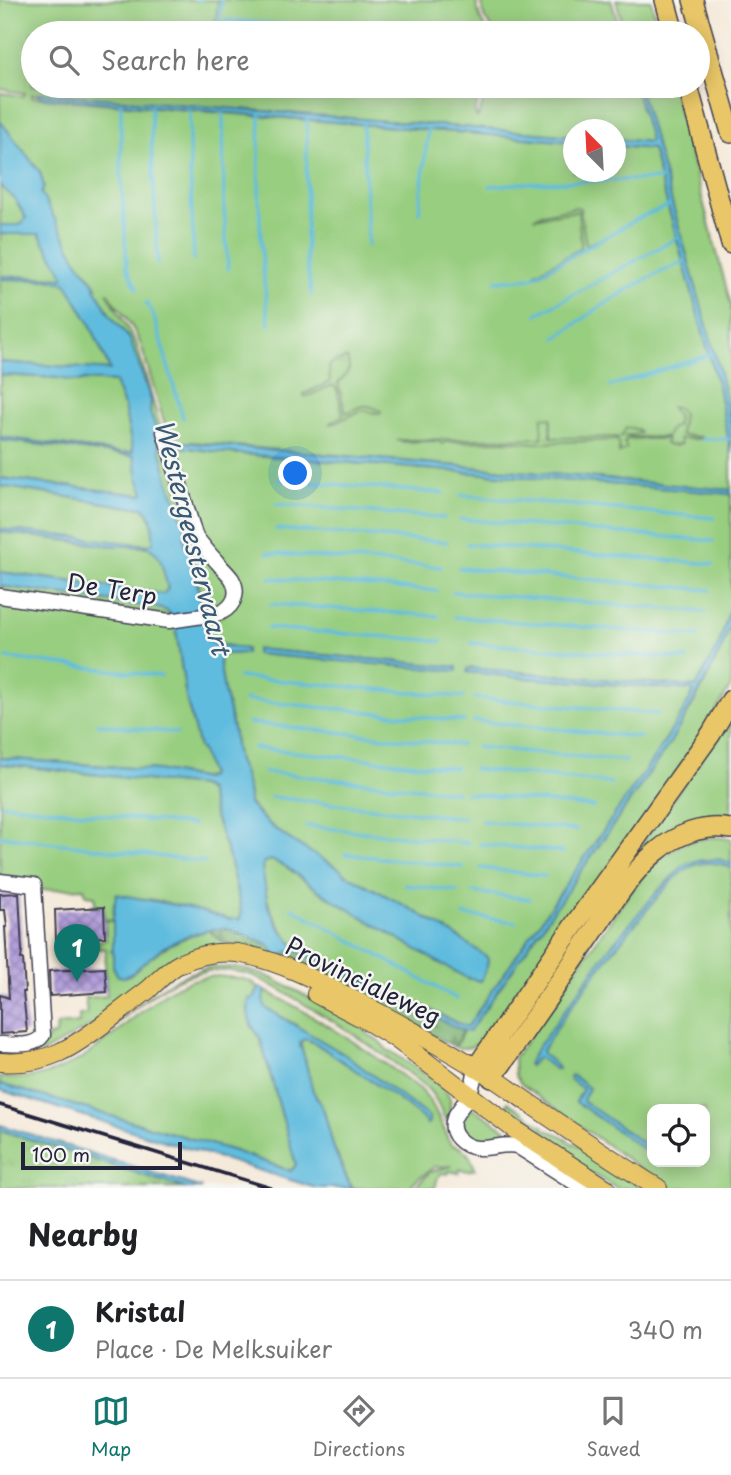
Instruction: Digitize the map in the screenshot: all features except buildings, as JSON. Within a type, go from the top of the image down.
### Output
[{"type":"highway","points":[[664,0],[670,21]]},
{"type":"highway","points":[[693,0],[699,21]]},
{"type":"highway","points":[[710,59],[731,132]]},
{"type":"highway","points":[[691,98],[731,244]]},
{"type":"highway","points":[[484,1073],[570,930],[711,734],[731,700]]},
{"type":"highway","points":[[484,1073],[645,862],[683,834],[701,829],[731,829]]},
{"type":"main road","name":"Provincialeweg","points":[[0,1062],[27,1062],[49,1058],[69,1048],[179,964],[215,953],[246,955],[261,964],[335,989],[401,1024],[484,1073],[657,1188]]},
{"type":"main road","name":"Provincialeweg","points":[[285,973],[395,1038],[514,1129],[606,1188]]},
{"type":"street","name":"De Terp","points":[[0,596],[169,621],[216,614],[230,607],[235,598],[232,578],[195,535],[164,432]]},
{"type":"street","points":[[0,881],[34,885],[43,1035],[37,1042],[0,1044]]},
{"type":"street","points":[[484,1073],[459,1109],[453,1124],[456,1137],[464,1144],[477,1148],[517,1146],[583,1188]]},
{"type":"green space","points":[[0,0],[218,0],[216,21],[21,21],[21,92],[0,89]]},
{"type":"green space","points":[[222,0],[476,0],[482,21],[219,21]]},
{"type":"green space","points":[[481,0],[611,0],[617,21],[487,21]]},
{"type":"green space","points":[[616,0],[651,0],[656,21],[622,21]]},
{"type":"green space","points":[[0,93],[21,96],[21,98],[563,141],[563,182],[626,182],[626,147],[652,149],[718,386],[731,454],[731,490],[191,442],[180,444],[182,447],[217,452],[731,494],[731,606],[719,644],[696,687],[468,668],[468,672],[694,692],[658,752],[471,1022],[474,1024],[680,727],[708,676],[731,622],[731,686],[706,728],[611,869],[547,949],[485,1037],[475,1045],[468,1048],[455,1047],[465,1027],[292,943],[278,925],[267,899],[262,867],[264,862],[271,860],[467,978],[481,981],[488,961],[487,957],[455,935],[343,873],[291,840],[258,814],[249,803],[243,771],[238,762],[219,660],[223,654],[245,653],[246,649],[210,642],[205,620],[231,609],[236,600],[235,582],[198,535],[141,345],[107,292],[136,343],[191,533],[202,551],[227,576],[232,589],[231,599],[222,610],[204,614],[194,558],[186,547],[183,536],[185,527],[169,483],[157,430],[150,412],[151,400],[130,339],[110,315],[94,287],[97,287],[95,283],[68,245],[40,193],[44,187],[40,172],[0,121]],"holes":[[[257,649],[457,667],[457,671],[257,654]]]},
{"type":"green space","points":[[93,98],[478,98],[475,113],[477,117],[484,98],[638,98],[650,140],[626,140],[626,119],[563,119],[563,135]]},
{"type":"green space","points":[[642,98],[675,98],[731,305],[731,424],[719,369]]},
{"type":"green space","points":[[0,186],[15,199],[25,215],[24,222],[20,225],[0,225]]},
{"type":"green space","points":[[580,208],[586,245],[612,234],[535,276],[579,249],[581,245],[578,211],[534,218]]},
{"type":"green space","points":[[0,234],[39,234],[64,275],[63,278],[0,276]]},
{"type":"green space","points":[[0,279],[66,283],[90,324],[110,370],[0,362]]},
{"type":"green space","points":[[347,358],[348,370],[338,384],[346,413],[363,406],[381,411],[380,414],[363,410],[329,424],[343,415],[337,390],[333,385],[308,396],[304,394],[330,382],[329,366]]},
{"type":"green space","points":[[0,375],[79,382],[115,382],[124,406],[133,452],[121,453],[0,437]]},
{"type":"green space","points":[[671,407],[678,408],[683,414],[680,435],[702,439],[679,439],[681,444],[673,446],[665,443],[667,439],[628,439],[624,443],[626,449],[619,453],[617,440],[442,444],[439,441],[397,440],[542,438],[542,417],[551,418],[553,438],[621,437],[626,428],[636,429],[640,433],[626,436],[628,437],[666,437],[671,428],[676,426],[678,419]]},
{"type":"green space","points":[[0,440],[134,456],[144,493],[141,495],[0,478]]},
{"type":"green space","points":[[0,486],[142,507],[151,518],[153,542],[149,545],[0,529]]},
{"type":"green space","points":[[0,532],[91,544],[148,547],[160,560],[167,591],[164,594],[0,572]]},
{"type":"green space","points":[[0,586],[158,608],[168,611],[170,616],[0,593]]},
{"type":"green space","points":[[0,598],[175,623],[186,697],[209,777],[200,778],[158,770],[0,758]]},
{"type":"green space","points":[[731,715],[731,823],[676,831],[502,1047]]},
{"type":"green space","points":[[0,764],[200,786],[208,790],[229,858],[240,905],[240,920],[217,917],[159,901],[131,899],[114,902],[113,919],[105,920],[104,907],[91,907],[95,905],[95,896],[86,895],[84,888],[41,890],[0,879]]},
{"type":"green space","points":[[713,837],[731,839],[731,1188],[668,1188],[521,1084],[515,1075],[514,1058],[627,897],[663,856],[686,842]]},
{"type":"green space","points":[[105,921],[113,921],[113,960],[131,974],[167,946],[197,933],[209,930],[218,939],[229,944],[215,947],[96,1023],[42,1053],[0,1056],[0,1047],[46,1042],[49,1036],[56,1035],[57,1025],[79,1023],[79,1015],[87,1014],[85,998],[107,996],[106,949],[98,949],[97,941],[106,940]]},
{"type":"green space","points":[[226,928],[268,944],[274,951],[273,956],[229,944],[218,939],[209,930]]},
{"type":"green space","points":[[292,943],[465,1027],[455,1047],[281,959],[282,955],[291,950]]},
{"type":"green space","points":[[210,967],[240,968],[265,975],[367,1031],[366,1033],[379,1041],[390,1053],[441,1087],[450,1099],[447,1122],[434,1097],[411,1075],[351,1033],[251,975],[213,971],[180,979],[151,996],[69,1059],[37,1071],[0,1072],[54,1064],[73,1055],[165,985],[194,971]]},
{"type":"green space","points":[[218,976],[244,979],[259,987],[251,1025],[260,1038],[296,1165],[291,1171],[231,1150],[0,1084],[0,1077],[22,1078],[62,1069],[96,1048],[170,990],[181,984]]},
{"type":"green space","points":[[266,991],[345,1036],[420,1089],[432,1105],[447,1138],[452,1145],[467,1153],[475,1169],[442,1173],[435,1188],[414,1188],[430,1172],[452,1166],[434,1167],[409,1188],[351,1187],[333,1146],[324,1111],[313,1092],[296,1025],[266,1008],[263,1000]]},
{"type":"green space","points":[[508,1102],[544,1127],[543,1129],[574,1143],[642,1188],[616,1188],[578,1165],[501,1112]]},
{"type":"green space","points":[[469,1109],[474,1109],[516,1136],[516,1142],[474,1143],[460,1134],[459,1118]]},
{"type":"green space","points":[[0,1130],[184,1188],[0,1188]]},
{"type":"water","points":[[53,98],[102,98],[563,135],[563,141]]},
{"type":"water","points":[[638,98],[642,98],[719,369],[731,424],[731,454],[718,386],[652,149],[626,147],[626,140],[649,142]]},
{"type":"water","points":[[0,121],[40,172],[44,187],[41,193],[78,262],[97,287],[95,288],[110,315],[130,339],[151,400],[150,412],[157,430],[169,483],[185,527],[186,547],[194,558],[210,642],[246,649],[246,653],[223,654],[219,660],[238,762],[243,771],[249,804],[269,824],[291,840],[343,873],[455,935],[487,957],[488,961],[481,981],[467,978],[322,893],[285,866],[271,860],[264,862],[262,867],[268,906],[279,927],[292,943],[392,994],[467,1027],[658,752],[694,692],[467,672],[468,668],[696,687],[719,644],[731,606],[731,622],[723,645],[670,743],[469,1032],[299,952],[288,951],[281,959],[273,956],[274,951],[268,944],[226,928],[187,936],[162,948],[131,974],[118,976],[113,967],[111,951],[116,894],[186,907],[229,919],[240,919],[240,905],[229,858],[208,790],[200,786],[0,764],[0,758],[158,770],[204,779],[210,774],[199,748],[186,697],[175,623],[168,611],[0,586],[0,572],[163,594],[168,589],[161,562],[156,553],[148,547],[104,545],[0,532],[0,529],[148,545],[153,542],[151,518],[143,507],[0,486],[0,478],[141,495],[144,493],[134,456],[0,440],[0,437],[121,453],[133,452],[124,406],[115,382],[79,382],[0,375],[0,362],[110,370],[90,324],[66,283],[0,279],[0,276],[63,278],[64,275],[39,234],[0,234],[0,225],[20,225],[26,218],[15,199],[0,186]]},
{"type":"water","points":[[182,442],[731,490],[731,494],[217,452],[182,447]]},
{"type":"water","points":[[256,649],[457,667],[457,671],[256,654]]},
{"type":"water","points":[[718,859],[731,863],[731,868],[708,863],[690,867],[680,874],[602,965],[542,1051],[558,1069],[538,1057],[530,1066],[528,1064],[534,1053],[610,947],[658,891],[684,865]]},
{"type":"water","points":[[259,987],[266,991],[263,1000],[266,1008],[344,1054],[429,1117],[427,1124],[395,1097],[315,1043],[306,1039],[301,1041],[313,1091],[324,1111],[333,1146],[351,1187],[355,1188],[316,1188],[0,1090],[0,1084],[231,1150],[291,1171],[296,1165],[260,1038],[249,1016],[249,999],[255,997]]},
{"type":"water","points":[[572,1075],[589,1088],[584,1102],[647,1146],[647,1152],[576,1102],[583,1089],[570,1077]]},
{"type":"water","points":[[0,1125],[202,1188],[185,1188],[0,1130]]},
{"type":"waterway","points":[[219,21],[221,0]]},
{"type":"waterway","points":[[225,20],[237,21]]},
{"type":"waterway","points":[[121,104],[121,171],[127,268],[137,289]]},
{"type":"waterway","points":[[151,107],[158,264]]},
{"type":"waterway","points":[[190,111],[194,260]]},
{"type":"waterway","points":[[223,113],[228,269]]},
{"type":"waterway","points":[[260,116],[260,221],[269,325]]},
{"type":"waterway","points":[[307,120],[306,256],[311,294]]},
{"type":"waterway","points":[[363,125],[368,246]]},
{"type":"waterway","points":[[419,212],[428,130]]},
{"type":"waterway","points":[[490,186],[660,179]]},
{"type":"waterway","points":[[496,281],[531,278],[641,217],[668,206]]},
{"type":"waterway","points":[[537,314],[677,238]]},
{"type":"waterway","points":[[556,338],[633,286],[684,262]]},
{"type":"waterway","name":"Westergeestervaart","points":[[146,303],[153,314],[183,418]]},
{"type":"waterway","points":[[610,386],[709,355]]},
{"type":"waterway","points":[[702,439],[729,439]]},
{"type":"waterway","points":[[281,480],[443,493]]},
{"type":"waterway","points":[[461,495],[714,518]]},
{"type":"waterway","points":[[276,504],[444,518]]},
{"type":"waterway","points":[[460,519],[713,541]]},
{"type":"waterway","points":[[276,529],[447,542]]},
{"type":"waterway","points":[[467,544],[713,564]]},
{"type":"waterway","points":[[267,553],[441,567]]},
{"type":"waterway","points":[[459,568],[710,590]]},
{"type":"waterway","points":[[270,578],[437,591]]},
{"type":"waterway","points":[[453,592],[705,612]]},
{"type":"waterway","points":[[271,604],[438,616]]},
{"type":"waterway","points":[[455,617],[698,636]]},
{"type":"waterway","points":[[268,628],[441,641]]},
{"type":"waterway","points":[[471,643],[687,659]]},
{"type":"waterway","points":[[7,658],[161,676]]},
{"type":"waterway","points":[[239,677],[463,697]]},
{"type":"waterway","points":[[475,698],[656,714]]},
{"type":"waterway","points":[[244,700],[464,721]]},
{"type":"waterway","points":[[474,721],[640,737]]},
{"type":"waterway","points":[[249,723],[461,745]]},
{"type":"waterway","points":[[98,724],[177,733]]},
{"type":"waterway","points":[[477,747],[626,761]]},
{"type":"waterway","points":[[254,748],[455,768]]},
{"type":"waterway","points":[[474,769],[611,783]]},
{"type":"waterway","points":[[264,772],[457,792]]},
{"type":"waterway","points":[[466,793],[594,807]]},
{"type":"waterway","points":[[271,797],[464,818]]},
{"type":"waterway","points":[[2,804],[193,825]]},
{"type":"waterway","points":[[482,821],[576,830]]},
{"type":"waterway","points":[[306,826],[468,843]]},
{"type":"waterway","points":[[0,836],[205,862]]},
{"type":"waterway","points":[[480,844],[563,852]]},
{"type":"waterway","points":[[345,854],[463,867]]},
{"type":"waterway","points":[[481,868],[545,876]]},
{"type":"waterway","points":[[405,885],[457,891]]},
{"type":"waterway","points":[[473,892],[530,899]]},
{"type":"waterway","points":[[292,908],[457,999]]},
{"type":"waterway","points":[[464,915],[515,922]]},
{"type":"railway","points":[[0,1105],[271,1188]]},
{"type":"place","name":"Kristal","points":[[77,982]]}]
